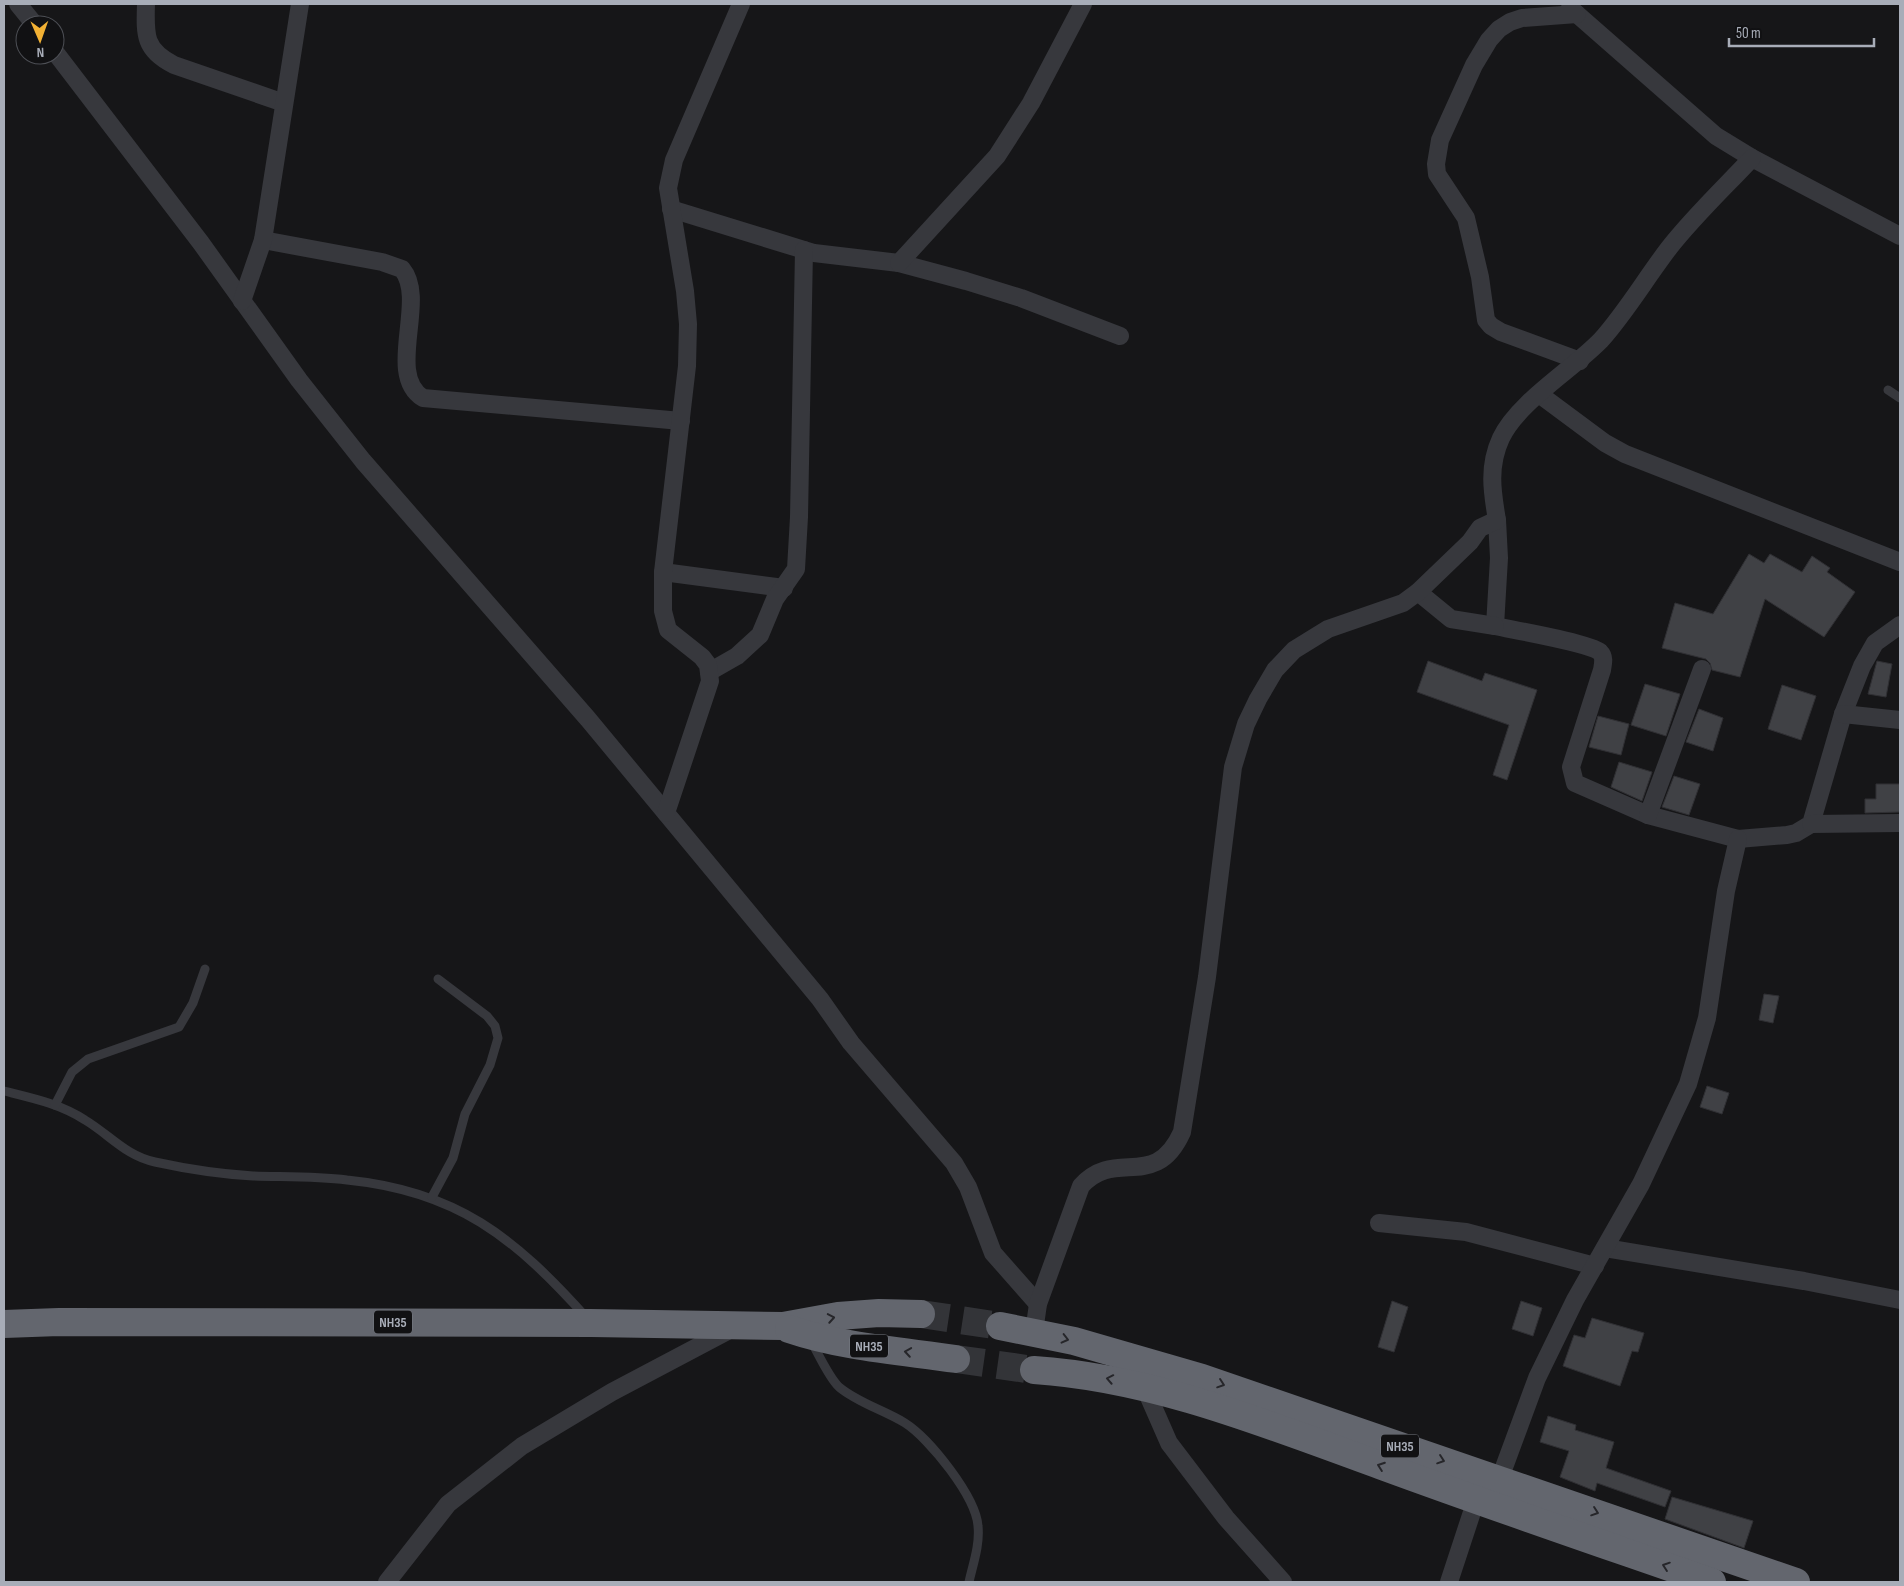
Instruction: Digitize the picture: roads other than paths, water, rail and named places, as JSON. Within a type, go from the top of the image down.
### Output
[{"type":"highway","name":"NH35","points":[[798,1328],[838,1316],[878,1313],[921,1314]]},
{"type":"highway","name":"NH35","points":[[4,1324],[58,1322],[740,1325],[798,1328],[956,1359]]},
{"type":"highway","name":"NH35","points":[[1000,1326],[1034,1332],[1202,1378],[1796,1582]]},
{"type":"highway","name":"NH35","points":[[1034,1370],[1079,1374],[1144,1386],[1230,1412],[1483,1503],[1712,1582]]},
{"type":"street","points":[[18,4],[26,15]]},
{"type":"street","points":[[146,4],[147,40],[161,59],[284,103]]},
{"type":"street","points":[[242,300],[263,240],[300,4]]},
{"type":"street","points":[[666,813],[708,689],[709,672],[702,657],[668,630],[663,611],[663,572],[687,366],[688,324],[681,260],[668,188],[674,160],[741,4]]},
{"type":"street","points":[[899,264],[997,156],[1031,103],[1083,4]]},
{"type":"street","points":[[1580,361],[1501,332],[1486,320],[1480,277],[1466,218],[1442,183],[1436,164],[1440,140],[1470,74],[1489,40],[1499,29],[1510,22],[1571,9],[1716,136],[1752,158],[1900,236]]},
{"type":"street","points":[[65,65],[242,300],[299,380],[363,461],[588,719],[820,999],[851,1043],[954,1163],[968,1187],[993,1253],[1038,1304]]},
{"type":"street","points":[[1495,626],[1499,558],[1497,520],[1491,481],[1495,454],[1502,437],[1512,421],[1539,394],[1580,361],[1602,338],[1680,235],[1752,158]]},
{"type":"street","points":[[671,209],[804,250],[899,264],[1003,292],[1120,336]]},
{"type":"street","points":[[263,240],[382,262],[402,269],[410,282],[407,360],[409,384],[414,393],[423,398],[681,421]]},
{"type":"street","points":[[709,672],[737,656],[753,644],[763,629],[775,599],[793,576],[797,559],[804,250]]},
{"type":"street","points":[[1539,394],[1606,443],[1625,454],[1900,562]]},
{"type":"street","points":[[1034,1332],[1038,1304],[1081,1186],[1097,1173],[1110,1169],[1158,1163],[1175,1149],[1182,1132],[1207,978],[1233,767],[1246,724],[1258,699],[1275,670],[1294,650],[1328,629],[1395,607],[1418,592],[1470,542],[1480,528],[1497,520]]},
{"type":"street","points":[[663,572],[784,588]]},
{"type":"street","points":[[1418,592],[1451,619],[1495,626],[1578,645],[1600,652],[1604,663],[1571,767],[1572,779],[1578,786],[1648,815],[1738,839],[1787,835],[1796,833],[1811,824],[1900,823]]},
{"type":"street","points":[[1811,824],[1843,714],[1868,654],[1882,636],[1900,625]]},
{"type":"street","points":[[1648,815],[1702,670]]},
{"type":"street","points":[[1843,714],[1900,720]]},
{"type":"street","points":[[1449,1582],[1483,1503],[1500,1480],[1537,1378],[1595,1266],[1641,1184],[1688,1084],[1707,1018],[1726,891],[1738,839]]},
{"type":"street","points":[[1380,1223],[1466,1232],[1595,1266]]},
{"type":"street","points":[[1605,1248],[1804,1281],[1900,1300]]},
{"type":"street","points":[[387,1582],[448,1504],[522,1446],[612,1392],[740,1325]]},
{"type":"street","points":[[1144,1386],[1169,1443],[1226,1518],[1283,1582]]},
{"type":"lane","points":[[1888,390],[1900,398]]},
{"type":"lane","points":[[54,1105],[72,1072],[88,1059],[179,1027],[193,1003],[205,969]]},
{"type":"lane","points":[[432,1197],[453,1158],[462,1120],[490,1065],[498,1038],[496,1026],[487,1016],[438,979]]},
{"type":"lane","points":[[4,1090],[54,1105],[88,1121],[114,1144],[133,1156],[154,1162],[251,1176],[347,1180],[390,1186],[432,1197],[485,1224],[507,1241],[536,1264],[591,1323]]},
{"type":"lane","points":[[798,1328],[837,1386],[855,1398],[907,1424],[926,1439],[943,1461],[973,1506],[978,1525],[978,1543],[969,1582]]},
{"type":"tunnel","points":[[921,1314],[1000,1326]]},
{"type":"tunnel","points":[[956,1359],[1034,1370]]}]
